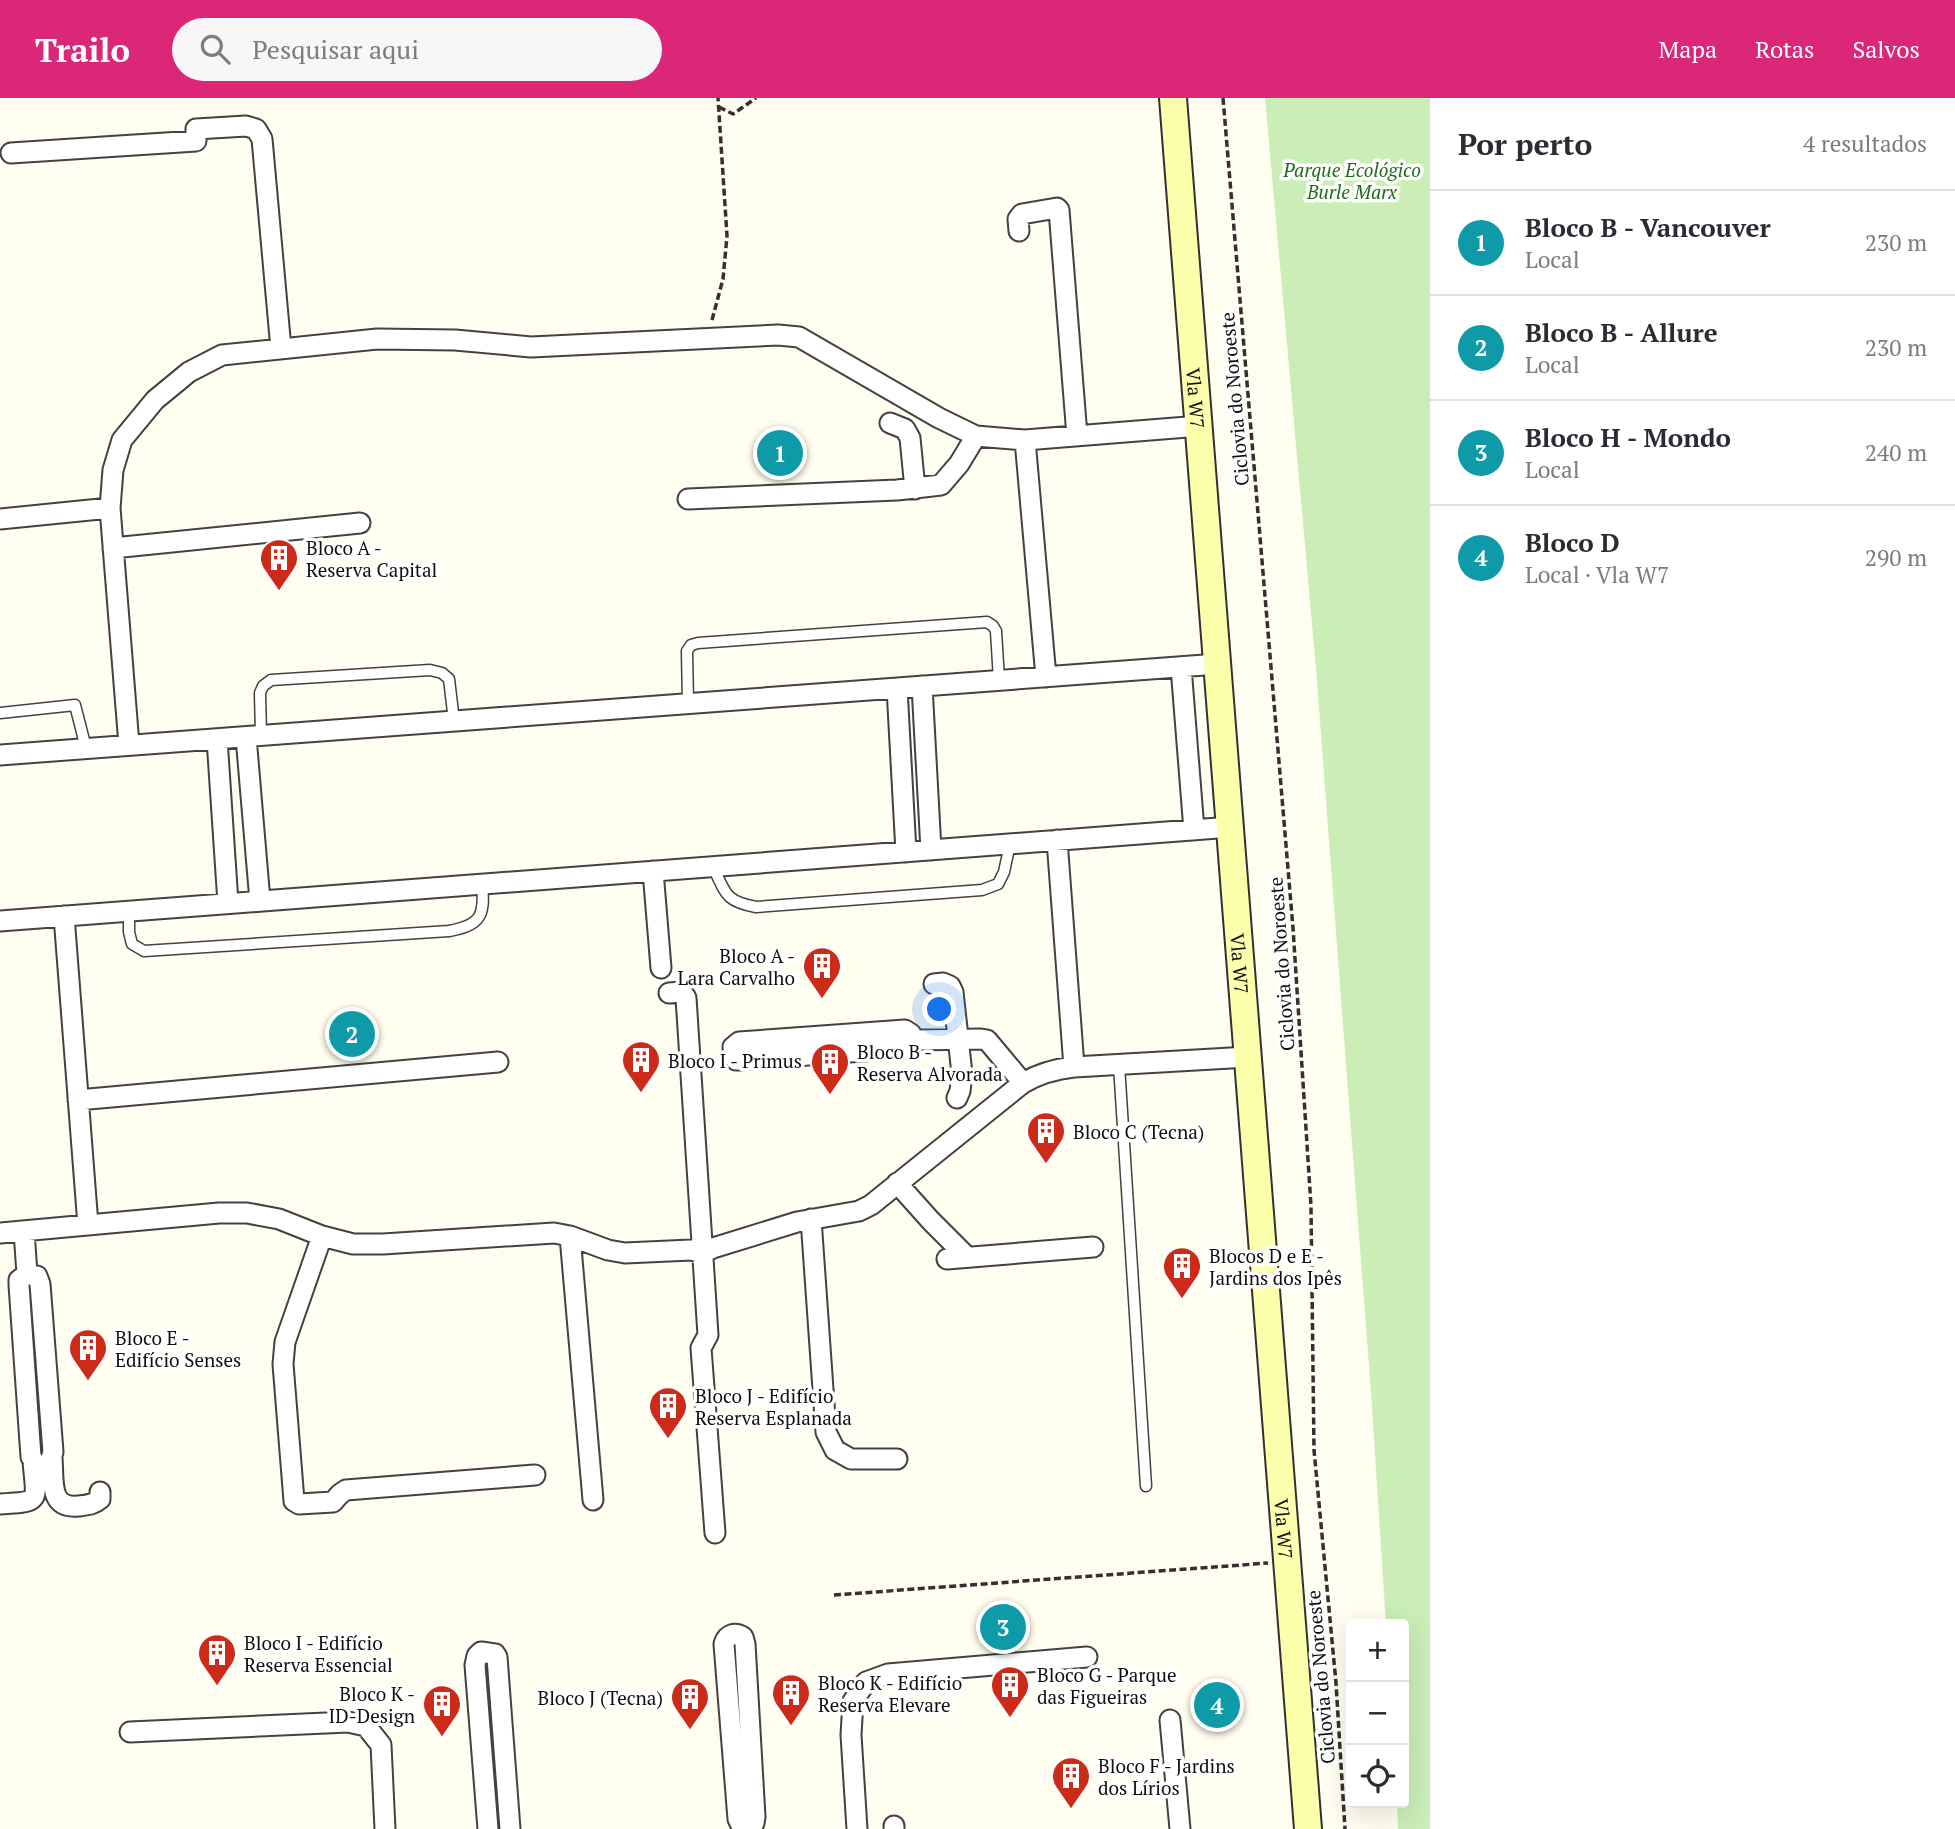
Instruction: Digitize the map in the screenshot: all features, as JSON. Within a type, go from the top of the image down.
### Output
[{"type":"main road","name":"Vla W7","points":[[1173,98],[1308,1829]]},
{"type":"street","points":[[11,153],[196,141],[196,129],[246,126],[256,129],[262,139],[281,349]]},
{"type":"street","points":[[1019,231],[1018,219],[1022,214],[1057,208],[1059,210],[1077,436]]},
{"type":"street","points":[[129,745],[110,508],[113,470],[122,440],[155,400],[189,372],[222,355],[377,339],[455,340],[531,347],[768,335],[799,337],[939,418],[976,436],[1024,440],[1200,426]]},
{"type":"street","points":[[890,423],[905,429],[909,438],[915,489]]},
{"type":"street","points":[[688,499],[915,489],[941,485],[959,464],[976,436]]},
{"type":"street","points":[[1024,440],[1046,677]]},
{"type":"street","points":[[0,519],[110,508]]},
{"type":"street","points":[[113,548],[360,523]]},
{"type":"street","points":[[0,755],[1218,664]]},
{"type":"street","points":[[1181,667],[1194,830]]},
{"type":"street","points":[[922,686],[932,850]]},
{"type":"street","points":[[897,688],[906,852]]},
{"type":"street","points":[[253,736],[260,901]]},
{"type":"street","points":[[217,739],[228,904]]},
{"type":"street","points":[[0,921],[1231,827]]},
{"type":"street","points":[[1057,840],[1074,1067]]},
{"type":"street","points":[[653,871],[662,968]]},
{"type":"street","points":[[64,916],[88,1225]]},
{"type":"street","points":[[934,984],[943,983],[950,986],[953,992],[962,1073],[957,1098]]},
{"type":"street","points":[[668,993],[682,992],[686,998],[708,1335],[701,1348],[715,1534]]},
{"type":"street","points":[[905,1030],[911,1034],[913,1040],[904,1048],[740,1060],[734,1057],[733,1047],[738,1042],[905,1030]]},
{"type":"street","points":[[913,1040],[987,1040],[1023,1083]]},
{"type":"street","points":[[0,1233],[219,1213],[247,1213],[279,1219],[322,1236],[353,1244],[554,1233],[625,1253],[691,1250],[703,1253],[811,1219],[859,1211],[871,1205],[1035,1076],[1074,1067],[1248,1056]]},
{"type":"street","points":[[78,1100],[498,1062]]},
{"type":"street","points":[[897,1183],[967,1257]]},
{"type":"street","points":[[811,1219],[826,1432],[835,1450],[851,1459],[897,1460]]},
{"type":"street","points":[[24,1231],[27,1274]]},
{"type":"street","points":[[322,1236],[285,1342],[283,1364],[295,1502],[330,1503],[346,1490],[535,1475]]},
{"type":"street","points":[[570,1236],[593,1500]]},
{"type":"street","points":[[947,1259],[1093,1247]]},
{"type":"street","points":[[0,1504],[27,1503],[32,1500],[35,1490],[19,1285],[19,1280],[27,1274],[37,1276],[40,1284],[56,1498],[60,1504],[71,1507],[94,1504],[100,1499],[100,1492]]},
{"type":"street","points":[[33,1461],[43,1466],[52,1458]]},
{"type":"street","points":[[732,1634],[743,1637],[745,1644],[755,1816],[754,1823],[748,1827],[741,1825],[738,1819],[724,1644],[732,1634]]},
{"type":"street","points":[[488,1829],[475,1665],[481,1652],[495,1654],[497,1657],[510,1829]]},
{"type":"street","points":[[857,1829],[851,1735],[853,1701],[866,1682],[888,1674],[1087,1657]]},
{"type":"street","points":[[1170,1720],[1180,1829]]},
{"type":"street","points":[[130,1732],[348,1722],[366,1726],[381,1745],[385,1829]]},
{"type":"lane","points":[[688,703],[687,651],[691,645],[698,643],[987,622],[996,631],[999,680]]},
{"type":"lane","points":[[253,736],[260,693],[263,685],[271,680],[429,670],[442,673],[449,679],[454,721]]},
{"type":"lane","points":[[0,713],[75,705],[86,748]]},
{"type":"lane","points":[[713,867],[726,895],[739,904],[756,907],[982,890],[998,884],[1004,872],[1010,844]]},
{"type":"lane","points":[[129,911],[132,944],[144,951],[449,931],[475,923],[482,914],[482,884]]},
{"type":"lane","points":[[1119,1065],[1146,1486]]},
{"type":"path","points":[[707,339],[723,279],[727,236],[718,98]]},
{"type":"path","points":[[719,107],[733,114],[756,98]]},
{"type":"path","name":"Ciclovia do Noroeste","points":[[1223,98],[1293,928],[1311,1206],[1314,1450],[1336,1683],[1345,1829]]},
{"type":"path","points":[[834,1595],[1287,1562]]},
{"type":"green space","name":"Parque Ecológico Burle Marx","points":[[1265,98],[1430,98],[1430,1829],[1398,1829],[1397,1808],[1409,1808],[1409,1619],[1386,1619],[1316,669]]},
{"type":"place","name":"Bloco B - Vancouver","points":[[780,453]]},
{"type":"place","name":"Bloco A - Reserva Capital","points":[[279,592]]},
{"type":"place","name":"Bloco A - Lara Carvalho","points":[[822,1000]]},
{"type":"place","name":"Bloco B - Allure","points":[[352,1034]]},
{"type":"place","name":"Bloco I - Primus","points":[[641,1094]]},
{"type":"place","name":"Bloco B - Reserva Alvorada","points":[[830,1096]]},
{"type":"place","name":"Bloco C (Tecna)","points":[[1046,1165]]},
{"type":"place","name":"Blocos D e E - Jardins dos Ipês","points":[[1182,1300]]},
{"type":"place","name":"Bloco E - Edifício Senses","points":[[88,1382]]},
{"type":"place","name":"Bloco J - Edifício Reserva Esplanada","points":[[668,1440]]},
{"type":"place","name":"Bloco H - Mondo","points":[[1003,1627]]},
{"type":"place","name":"Bloco I - Edifício Reserva Essencial","points":[[217,1687]]},
{"type":"place","name":"Bloco D","points":[[1217,1705]]},
{"type":"place","name":"Bloco G - Parque das Figueiras","points":[[1010,1719]]},
{"type":"place","name":"Bloco K - Edifício Reserva Elevare","points":[[791,1727]]},
{"type":"place","name":"Bloco J (Tecna)","points":[[690,1731]]},
{"type":"place","name":"Bloco K - ID-Design","points":[[442,1738]]},
{"type":"place","name":"Bloco F - Jardins dos Lírios","points":[[1071,1810]]}]
